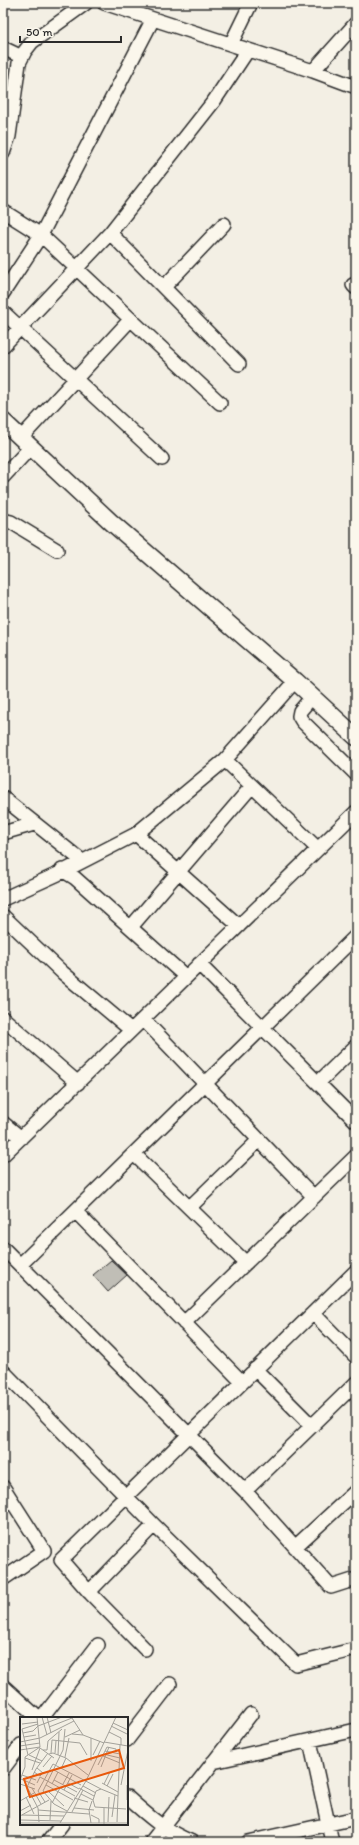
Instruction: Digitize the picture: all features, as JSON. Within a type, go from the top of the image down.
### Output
[{"type":"main road","points":[[3,421],[111,522],[356,737]]},
{"type":"street","points":[[3,153],[9,136],[19,63],[22,57],[32,42],[86,3]]},
{"type":"street","points":[[104,3],[313,71],[356,87]]},
{"type":"street","points":[[231,44],[251,3]]},
{"type":"street","points":[[3,293],[41,235],[153,19]]},
{"type":"street","points":[[313,71],[356,23]]},
{"type":"street","points":[[3,48],[22,57]]},
{"type":"street","points":[[3,346],[110,233],[214,101],[248,50]]},
{"type":"street","points":[[3,211],[41,235],[220,404]]},
{"type":"street","points":[[164,287],[224,224]]},
{"type":"street","points":[[110,233],[239,364]]},
{"type":"street","points":[[3,312],[162,459]]},
{"type":"street","points":[[3,478],[26,442],[76,379],[131,319]]},
{"type":"street","points":[[3,520],[10,522],[57,550]]},
{"type":"street","points":[[3,899],[58,874],[62,870],[81,860],[136,834],[225,760],[295,682]]},
{"type":"street","points":[[312,697],[300,711],[299,716],[302,721],[356,774]]},
{"type":"street","points":[[225,760],[318,849]]},
{"type":"street","points":[[131,927],[252,786]]},
{"type":"street","points":[[3,798],[81,860]]},
{"type":"street","points":[[3,1155],[356,812]]},
{"type":"street","points":[[3,834],[34,824]]},
{"type":"street","points":[[136,834],[239,926]]},
{"type":"street","points":[[62,870],[76,878],[186,977]]},
{"type":"street","points":[[3,916],[63,973],[131,1030]]},
{"type":"street","points":[[20,1265],[76,1212],[205,1083],[356,936]]},
{"type":"street","points":[[199,964],[356,1121]]},
{"type":"street","points":[[3,1018],[78,1083]]},
{"type":"street","points":[[143,1019],[314,1197]]},
{"type":"street","points":[[318,1083],[356,1046]]},
{"type":"street","points":[[3,1122],[21,1138]]},
{"type":"street","points":[[190,1207],[259,1140]]},
{"type":"street","points":[[134,1154],[246,1263]]},
{"type":"street","points":[[184,1323],[356,1156]]},
{"type":"street","points":[[76,1212],[242,1382]]},
{"type":"street","points":[[3,1248],[129,1376],[190,1434],[245,1491],[331,1587],[356,1579]]},
{"type":"street","points":[[145,1649],[89,1592],[61,1560],[356,1271]]},
{"type":"street","points":[[313,1313],[356,1357]]},
{"type":"street","points":[[255,1369],[312,1426]]},
{"type":"street","points":[[3,1371],[125,1496],[296,1664],[356,1649]]},
{"type":"street","points":[[245,1491],[356,1382]]},
{"type":"street","points":[[3,1487],[44,1551],[3,1579]]},
{"type":"street","points":[[295,1547],[356,1491]]},
{"type":"street","points":[[89,1592],[154,1525]]},
{"type":"street","points":[[43,1717],[98,1644]]},
{"type":"street","points":[[128,1739],[170,1684]]},
{"type":"street","points":[[3,1686],[37,1717]]},
{"type":"street","points":[[151,1842],[251,1714]]},
{"type":"street","points":[[213,1762],[356,1730]]},
{"type":"street","points":[[310,1741],[332,1842]]},
{"type":"street","points":[[3,1769],[20,1746]]},
{"type":"street","points":[[128,1798],[162,1827],[192,1842]]},
{"type":"street","points":[[249,1842],[356,1818]]},
{"type":"street","points":[[48,1842],[61,1825]]},
{"type":"building","points":[[111,1260],[127,1275],[108,1292],[93,1275]]}]
